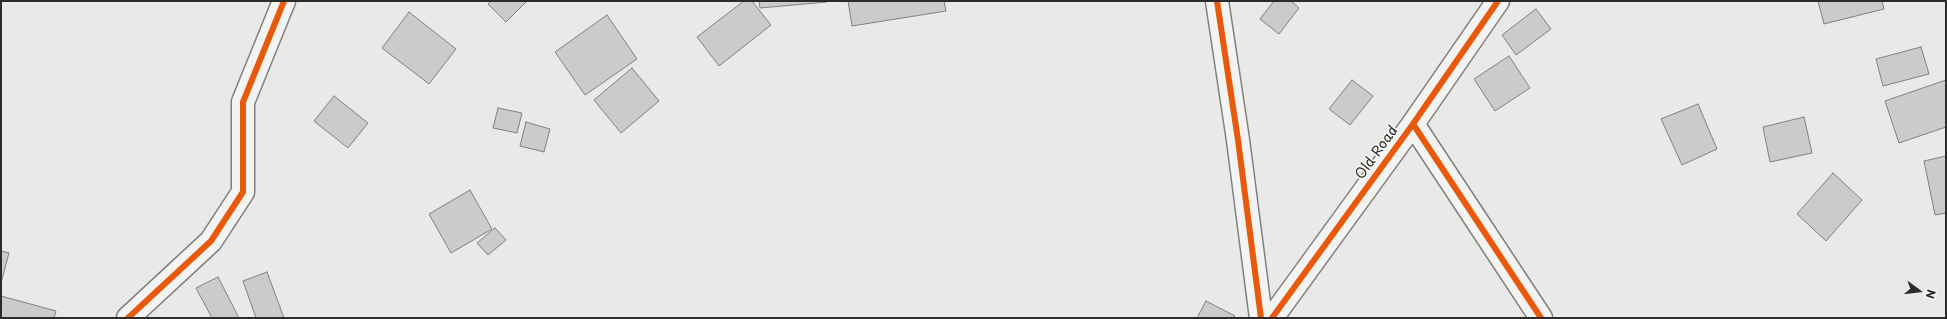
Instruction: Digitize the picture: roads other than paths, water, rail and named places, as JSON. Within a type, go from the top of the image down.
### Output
[{"type":"street","points":[[128,318],[211,241],[243,192],[243,102],[284,1]]},
{"type":"street","points":[[1217,1],[1238,140],[1261,318]]},
{"type":"street","name":"Old Road","points":[[1272,318],[1413,124],[1498,1]]},
{"type":"street","points":[[1413,124],[1541,318]]}]
